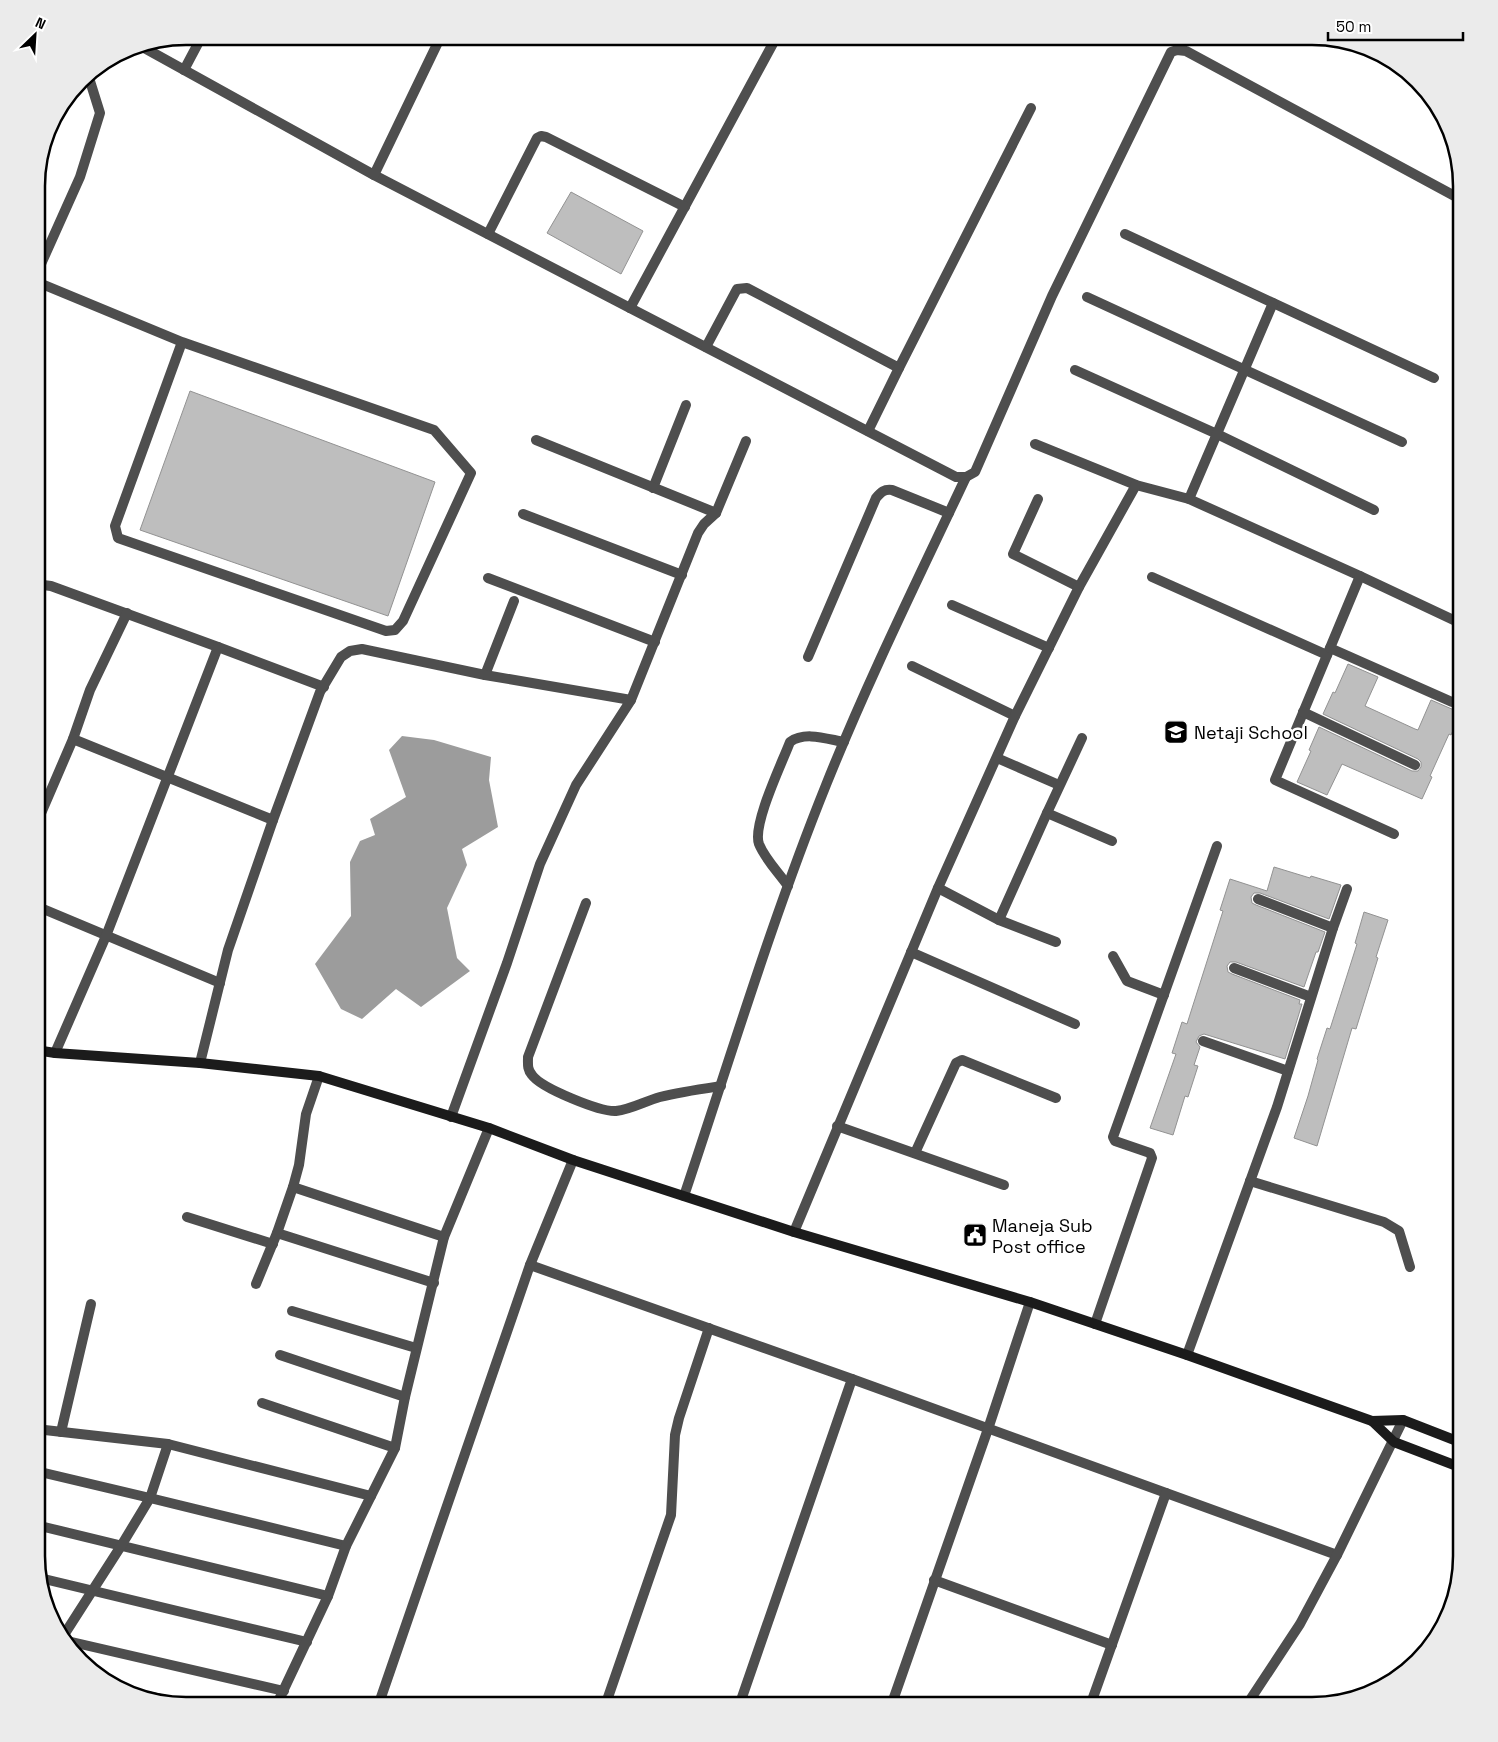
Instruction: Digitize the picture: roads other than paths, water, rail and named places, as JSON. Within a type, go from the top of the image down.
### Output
[{"type":"street","points":[[184,70],[197,45]]},
{"type":"street","points":[[374,174],[437,45]]},
{"type":"street","points":[[630,308],[772,45]]},
{"type":"street","points":[[147,51],[374,174],[956,477],[966,477],[974,472],[1052,296],[1171,52],[1177,50],[1186,51],[1453,195]]},
{"type":"street","points":[[45,255],[80,176],[100,113],[90,83]]},
{"type":"street","points":[[868,431],[1031,108]]},
{"type":"street","points":[[488,234],[537,138],[541,136],[684,207]]},
{"type":"street","points":[[1125,234],[1434,378]]},
{"type":"street","points":[[45,285],[182,342],[434,430],[471,473],[403,621],[394,630],[386,631],[118,538],[115,526],[182,342]]},
{"type":"street","points":[[706,347],[737,288],[742,287],[899,368]]},
{"type":"street","points":[[1087,297],[1402,442]]},
{"type":"street","points":[[1189,499],[1273,303]]},
{"type":"street","points":[[1075,370],[1217,434],[1374,510]]},
{"type":"street","points":[[653,488],[686,406]]},
{"type":"street","points":[[536,440],[716,513]]},
{"type":"street","points":[[451,1117],[507,963],[540,864],[576,785],[631,700],[698,533],[704,524],[716,513],[746,441]]},
{"type":"street","points":[[1035,444],[1136,485],[1189,499],[1453,620]]},
{"type":"street","points":[[684,1196],[788,886],[826,785],[868,684],[966,477]]},
{"type":"street","points":[[794,1232],[938,888],[1015,716],[1079,588],[1136,485]]},
{"type":"street","points":[[808,656],[876,498],[881,492],[886,489],[892,490],[949,513]]},
{"type":"street","points":[[1038,499],[1013,554],[1079,588]]},
{"type":"street","points":[[523,514],[682,575]]},
{"type":"street","points":[[1360,576],[1275,780],[1394,834]]},
{"type":"street","points":[[1152,577],[1452,702]]},
{"type":"street","points":[[488,578],[655,642]]},
{"type":"street","points":[[45,585],[52,586],[127,613],[324,687]]},
{"type":"street","points":[[485,675],[514,601]]},
{"type":"street","points":[[952,606],[1049,648]]},
{"type":"street","points":[[45,804],[73,739],[90,690],[127,613]]},
{"type":"street","points":[[55,1053],[106,936],[218,647]]},
{"type":"street","points":[[200,1063],[228,950],[273,820],[324,687],[341,657],[350,651],[362,649],[485,675],[631,700]]},
{"type":"street","points":[[912,666],[1015,716]]},
{"type":"street","points":[[1303,712],[1415,765]]},
{"type":"street","points":[[788,886],[759,844],[760,818],[790,742],[804,736],[844,742]]},
{"type":"street","points":[[999,920],[1082,738]]},
{"type":"street","points":[[73,739],[273,820]]},
{"type":"street","points":[[997,758],[1059,785]]},
{"type":"street","points":[[1047,813],[1112,842]]},
{"type":"street","points":[[1095,1324],[1152,1158],[1150,1153],[1115,1141],[1113,1137],[1217,846]]},
{"type":"street","points":[[938,888],[999,920],[1056,942]]},
{"type":"street","points":[[1188,1355],[1288,1071],[1347,889]]},
{"type":"street","points":[[1258,900],[1333,928]]},
{"type":"street","points":[[586,903],[528,1057],[528,1068],[532,1077],[546,1087],[594,1107],[614,1111],[674,1094],[721,1086]]},
{"type":"street","points":[[45,910],[220,983]]},
{"type":"street","points":[[911,952],[1075,1024]]},
{"type":"street","points":[[1113,956],[1127,982],[1164,995]]},
{"type":"street","points":[[1234,968],[1311,997]]},
{"type":"street","points":[[1203,1041],[1288,1071]]},
{"type":"street","points":[[45,1051],[200,1063],[319,1076],[488,1128],[573,1160],[794,1232],[1030,1302],[1188,1355],[1372,1422],[1394,1442],[1453,1465]]},
{"type":"street","points":[[915,1154],[959,1060],[1056,1098]]},
{"type":"street","points":[[256,1284],[278,1233],[293,1187],[299,1165],[306,1114],[319,1076]]},
{"type":"street","points":[[837,1126],[1004,1185]]},
{"type":"street","points":[[281,1697],[328,1596],[346,1546],[395,1448],[416,1348],[434,1283],[444,1237],[488,1128]]},
{"type":"street","points":[[381,1697],[530,1266],[573,1160]]},
{"type":"street","points":[[1250,1181],[1384,1222],[1394,1227],[1399,1231],[1410,1267]]},
{"type":"street","points":[[293,1187],[444,1237]]},
{"type":"street","points":[[187,1218],[273,1244]]},
{"type":"street","points":[[278,1233],[434,1283]]},
{"type":"street","points":[[530,1266],[852,1379],[1337,1556]]},
{"type":"street","points":[[894,1697],[1030,1302]]},
{"type":"street","points":[[61,1432],[91,1304]]},
{"type":"street","points":[[292,1311],[416,1348]]},
{"type":"street","points":[[608,1697],[671,1515],[675,1435],[709,1328]]},
{"type":"street","points":[[280,1355],[405,1397]]},
{"type":"street","points":[[742,1697],[852,1379]]},
{"type":"street","points":[[262,1403],[395,1448]]},
{"type":"street","points":[[1372,1422],[1403,1420],[1453,1439]]},
{"type":"street","points":[[1252,1697],[1300,1624],[1337,1556],[1394,1442],[1403,1420]]},
{"type":"street","points":[[45,1430],[168,1444],[371,1496]]},
{"type":"street","points":[[68,1631],[150,1498],[168,1444]]},
{"type":"street","points":[[45,1473],[346,1546]]},
{"type":"street","points":[[1093,1697],[1166,1493]]},
{"type":"street","points":[[45,1527],[328,1596]]},
{"type":"street","points":[[47,1580],[307,1642]]},
{"type":"street","points":[[934,1580],[1112,1645]]},
{"type":"street","points":[[74,1642],[284,1691]]},
{"type":"place","name":"Netaji School","points":[[1176,732]]},
{"type":"place","name":"Maneja Sub Post office","points":[[975,1235]]}]
